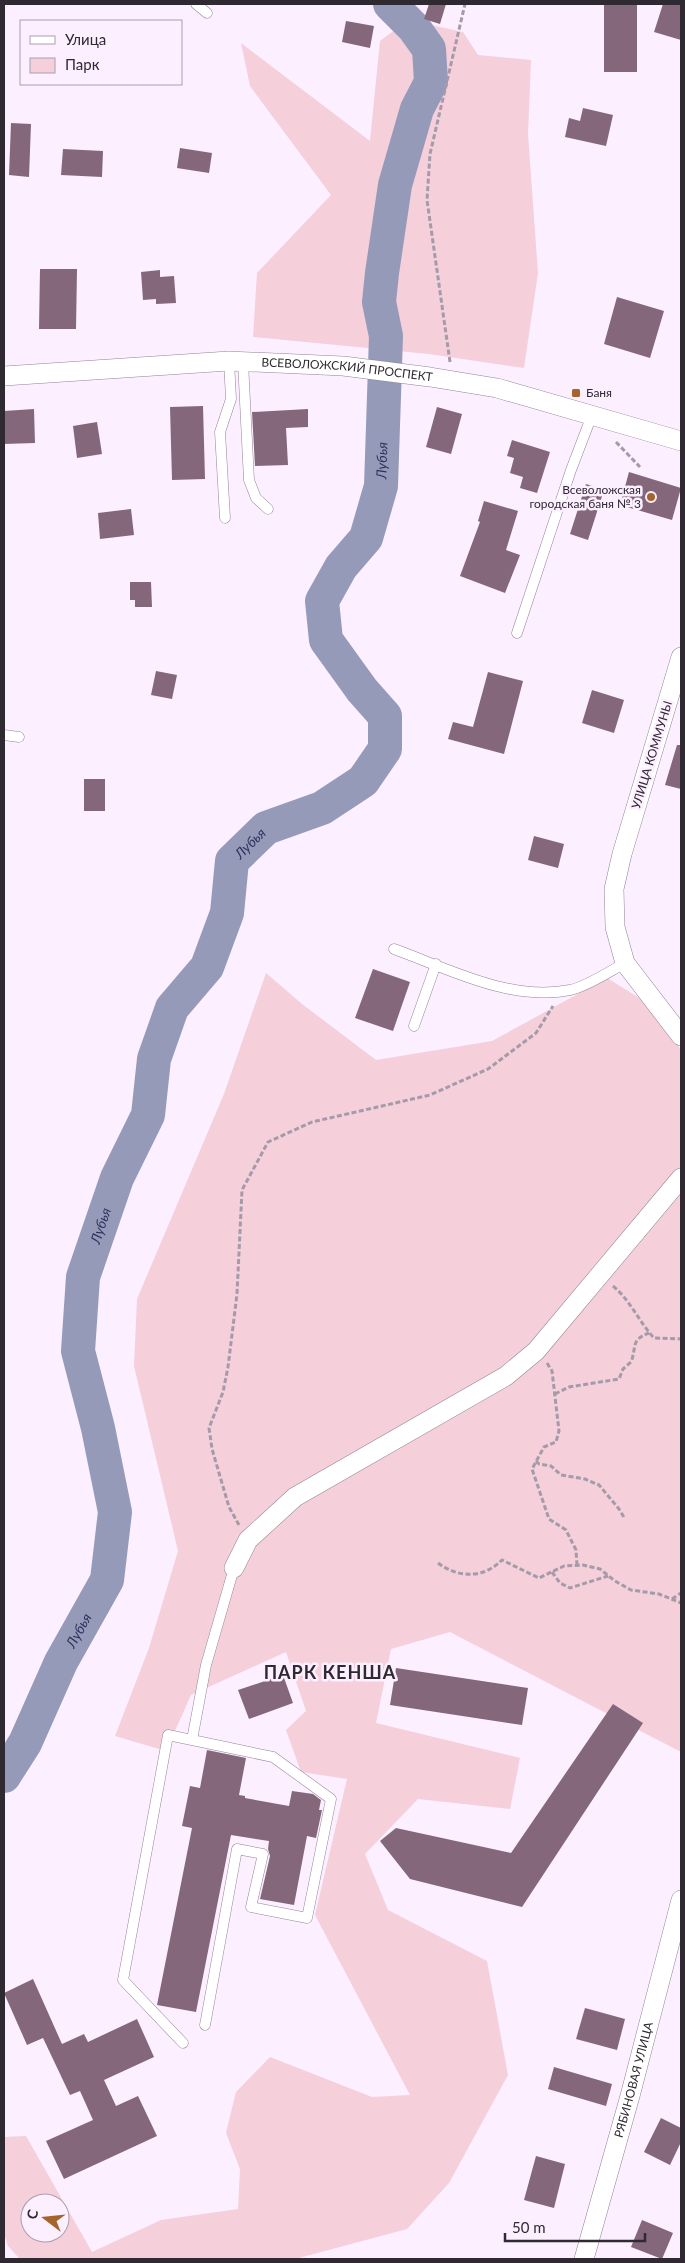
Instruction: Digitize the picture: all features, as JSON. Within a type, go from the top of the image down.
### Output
[{"type":"street","name":"ВСЕВОЛОЖСКИЙ ПРОСПЕКТ","points":[[4,376],[236,361],[343,366],[430,376],[497,388],[681,442]]},
{"type":"street","name":"УЛИЦА КОММУНЫ","points":[[625,963],[615,927],[614,889],[622,854],[681,657]]},
{"type":"street","points":[[625,963],[681,1036]]},
{"type":"street","points":[[234,1568],[248,1540],[295,1497],[506,1376],[536,1350],[681,1178]]},
{"type":"street","name":"РЯБИНОВАЯ УЛИЦА","points":[[584,2259],[630,2096],[681,1900]]},
{"type":"lane","points":[[196,4],[207,13]]},
{"type":"lane","points":[[236,361],[249,480],[256,498],[268,509]]},
{"type":"lane","points":[[225,518],[220,432],[231,399],[236,361]]},
{"type":"lane","points":[[517,633],[571,470],[592,415]]},
{"type":"lane","points":[[4,735],[19,737]]},
{"type":"lane","points":[[394,949],[495,986],[537,994],[572,990],[625,963]]},
{"type":"lane","points":[[414,1026],[436,964]]},
{"type":"lane","points":[[192,1740],[206,1665],[234,1568]]},
{"type":"lane","points":[[183,2043],[123,1980],[168,1735],[273,1757],[331,1799],[306,1918],[251,1907],[263,1854],[237,1849],[205,2025]]},
{"type":"path","points":[[451,365],[427,200],[430,154],[465,4]]},
{"type":"path","points":[[614,441],[640,467]]},
{"type":"path","points":[[248,1540],[229,1507],[212,1449],[209,1428],[223,1392],[228,1367],[237,1294],[242,1190],[268,1142],[312,1122],[430,1095],[488,1069],[536,1033],[552,1010]]},
{"type":"path","points":[[598,1275],[616,1288],[633,1307],[654,1338],[681,1339]]},
{"type":"path","points":[[555,1394],[569,1387],[619,1379],[623,1369],[631,1362],[635,1342],[640,1336],[649,1333]]},
{"type":"path","points":[[536,1350],[552,1371],[559,1430],[556,1442],[544,1447],[532,1469],[549,1519],[566,1530],[576,1550],[577,1565]]},
{"type":"path","points":[[536,1461],[539,1464],[551,1466],[561,1475],[585,1479],[598,1485],[625,1519]]},
{"type":"path","points":[[438,1563],[450,1572],[475,1574],[492,1570],[502,1560],[539,1578],[564,1566],[583,1565],[600,1570],[631,1590],[659,1594],[681,1603]]},
{"type":"path","points":[[552,1572],[560,1583],[570,1588],[608,1576]]},
{"type":"path","points":[[672,1599],[681,1593]]},
{"type":"green space","points":[[408,20],[463,32],[478,55],[531,60],[528,134],[538,273],[524,368],[429,354],[253,337],[257,273],[331,195],[250,86],[241,43],[370,141],[380,41]]},
{"type":"green space","points":[[266,973],[302,1004],[376,1060],[492,1041],[607,978],[654,1007],[681,1050],[681,1752],[450,1632],[391,1649],[376,1723],[520,1758],[510,1809],[418,1799],[365,1854],[388,1910],[487,1961],[508,2075],[449,2183],[407,2229],[295,2259],[20,2259],[8,2246],[4,2234],[4,2137],[26,2136],[58,2193],[20,2193],[20,2243],[70,2243],[70,2213],[92,2252],[161,2220],[238,2209],[240,2169],[226,2133],[236,2092],[270,2057],[372,2097],[410,2095],[315,1915],[347,1779],[301,1772],[286,1730],[306,1711],[286,1652],[191,1695],[166,1751],[115,1736],[149,1648],[178,1551],[134,1366],[137,1299],[224,1094]]},
{"type":"building","points":[[429,4],[446,4],[440,24],[424,19]]},
{"type":"building","points":[[663,4],[681,4],[681,40],[654,32]]},
{"type":"building","points":[[604,5],[637,5],[637,72],[604,72]]},
{"type":"building","points":[[346,21],[374,26],[370,48],[342,42]]},
{"type":"building","points":[[583,108],[613,115],[606,146],[565,137],[569,118],[580,121]]},
{"type":"building","points":[[11,123],[31,124],[29,177],[9,175]]},
{"type":"building","points":[[180,148],[212,153],[209,173],[177,168]]},
{"type":"building","points":[[63,149],[103,151],[102,177],[61,175]]},
{"type":"building","points":[[40,269],[77,269],[76,329],[39,329]]},
{"type":"building","points":[[160,270],[160,277],[174,276],[176,303],[156,304],[156,299],[143,300],[141,272]]},
{"type":"building","points":[[617,297],[664,311],[650,358],[604,344]]},
{"type":"building","points":[[203,406],[205,479],[172,480],[170,407]]},
{"type":"building","points":[[437,407],[462,414],[451,454],[426,447]]},
{"type":"building","points":[[34,409],[35,443],[4,444],[4,411]]},
{"type":"building","points":[[308,409],[308,427],[286,428],[288,465],[255,466],[252,412]]},
{"type":"building","points":[[97,422],[102,454],[77,458],[73,426]]},
{"type":"building","points":[[512,440],[550,452],[537,493],[520,488],[523,477],[510,473],[514,458],[507,456]]},
{"type":"building","name":"Всеволожская городская баня № 3","points":[[629,472],[681,488],[672,520],[620,505]]},
{"type":"building","points":[[586,484],[604,490],[588,540],[570,534]]},
{"type":"building","points":[[484,501],[518,511],[506,550],[520,555],[505,593],[460,576],[480,522],[478,521]]},
{"type":"building","points":[[131,509],[134,535],[100,539],[98,513]]},
{"type":"building","points":[[130,582],[151,582],[152,607],[135,607],[135,600],[130,600]]},
{"type":"building","points":[[156,671],[177,675],[172,699],[151,695]]},
{"type":"building","points":[[488,672],[523,681],[504,754],[448,739],[453,722],[473,727]]},
{"type":"building","points":[[592,690],[624,700],[614,733],[582,723]]},
{"type":"building","points":[[677,745],[681,745],[681,789],[665,785]]},
{"type":"building","points":[[84,779],[105,779],[105,811],[84,811]]},
{"type":"building","points":[[534,836],[564,844],[558,868],[528,860]]},
{"type":"building","points":[[373,969],[410,982],[393,1031],[355,1018]]},
{"type":"building","points":[[396,1668],[528,1688],[522,1725],[390,1705]]},
{"type":"building","points":[[283,1675],[293,1703],[249,1719],[238,1690]]},
{"type":"building","points":[[613,1704],[643,1723],[522,1907],[410,1879],[380,1841],[396,1828],[511,1853]]},
{"type":"building","points":[[207,1750],[246,1758],[239,1795],[245,1796],[245,1798],[289,1806],[292,1791],[313,1794],[321,1800],[319,1810],[322,1810],[316,1838],[307,1836],[294,1905],[260,1899],[270,1856],[268,1849],[269,1841],[231,1835],[196,2012],[157,2005],[192,1828],[182,1826],[190,1786],[200,1788]]},
{"type":"building","points":[[33,1979],[62,2044],[84,2034],[88,2042],[137,2019],[154,2057],[104,2080],[116,2106],[138,2096],[157,2136],[64,2179],[46,2141],[93,2120],[80,2091],[70,2095],[43,2038],[27,2045],[4,1993]]},
{"type":"building","points":[[585,2008],[625,2019],[617,2050],[576,2039]]},
{"type":"building","points":[[554,2067],[612,2084],[606,2106],[548,2089]]},
{"type":"building","points":[[661,2118],[681,2128],[681,2142],[670,2165],[644,2152]]},
{"type":"building","points":[[536,2156],[565,2164],[554,2208],[524,2200]]},
{"type":"building","points":[[642,2220],[673,2233],[662,2259],[631,2247]]},
{"type":"waterway","name":"Лубья","points":[[4,1776],[25,1743],[61,1662],[107,1580],[115,1512],[98,1428],[78,1351],[83,1277],[117,1178],[148,1115],[154,1059],[172,1008],[207,967],[227,913],[232,861],[266,828],[322,808],[363,781],[385,749],[385,716],[362,690],[326,640],[322,601],[341,567],[366,538],[381,486],[386,336],[379,302],[382,273],[395,185],[417,109],[431,82],[429,49],[414,28],[390,4]]},
{"type":"place","name":"Баня","points":[[576,393]]},
{"type":"place","name":"Всеволожская городская баня № 3","points":[[651,497]]},
{"type":"district","name":"ПАРК КЕНША","points":[[330,1673]]}]
